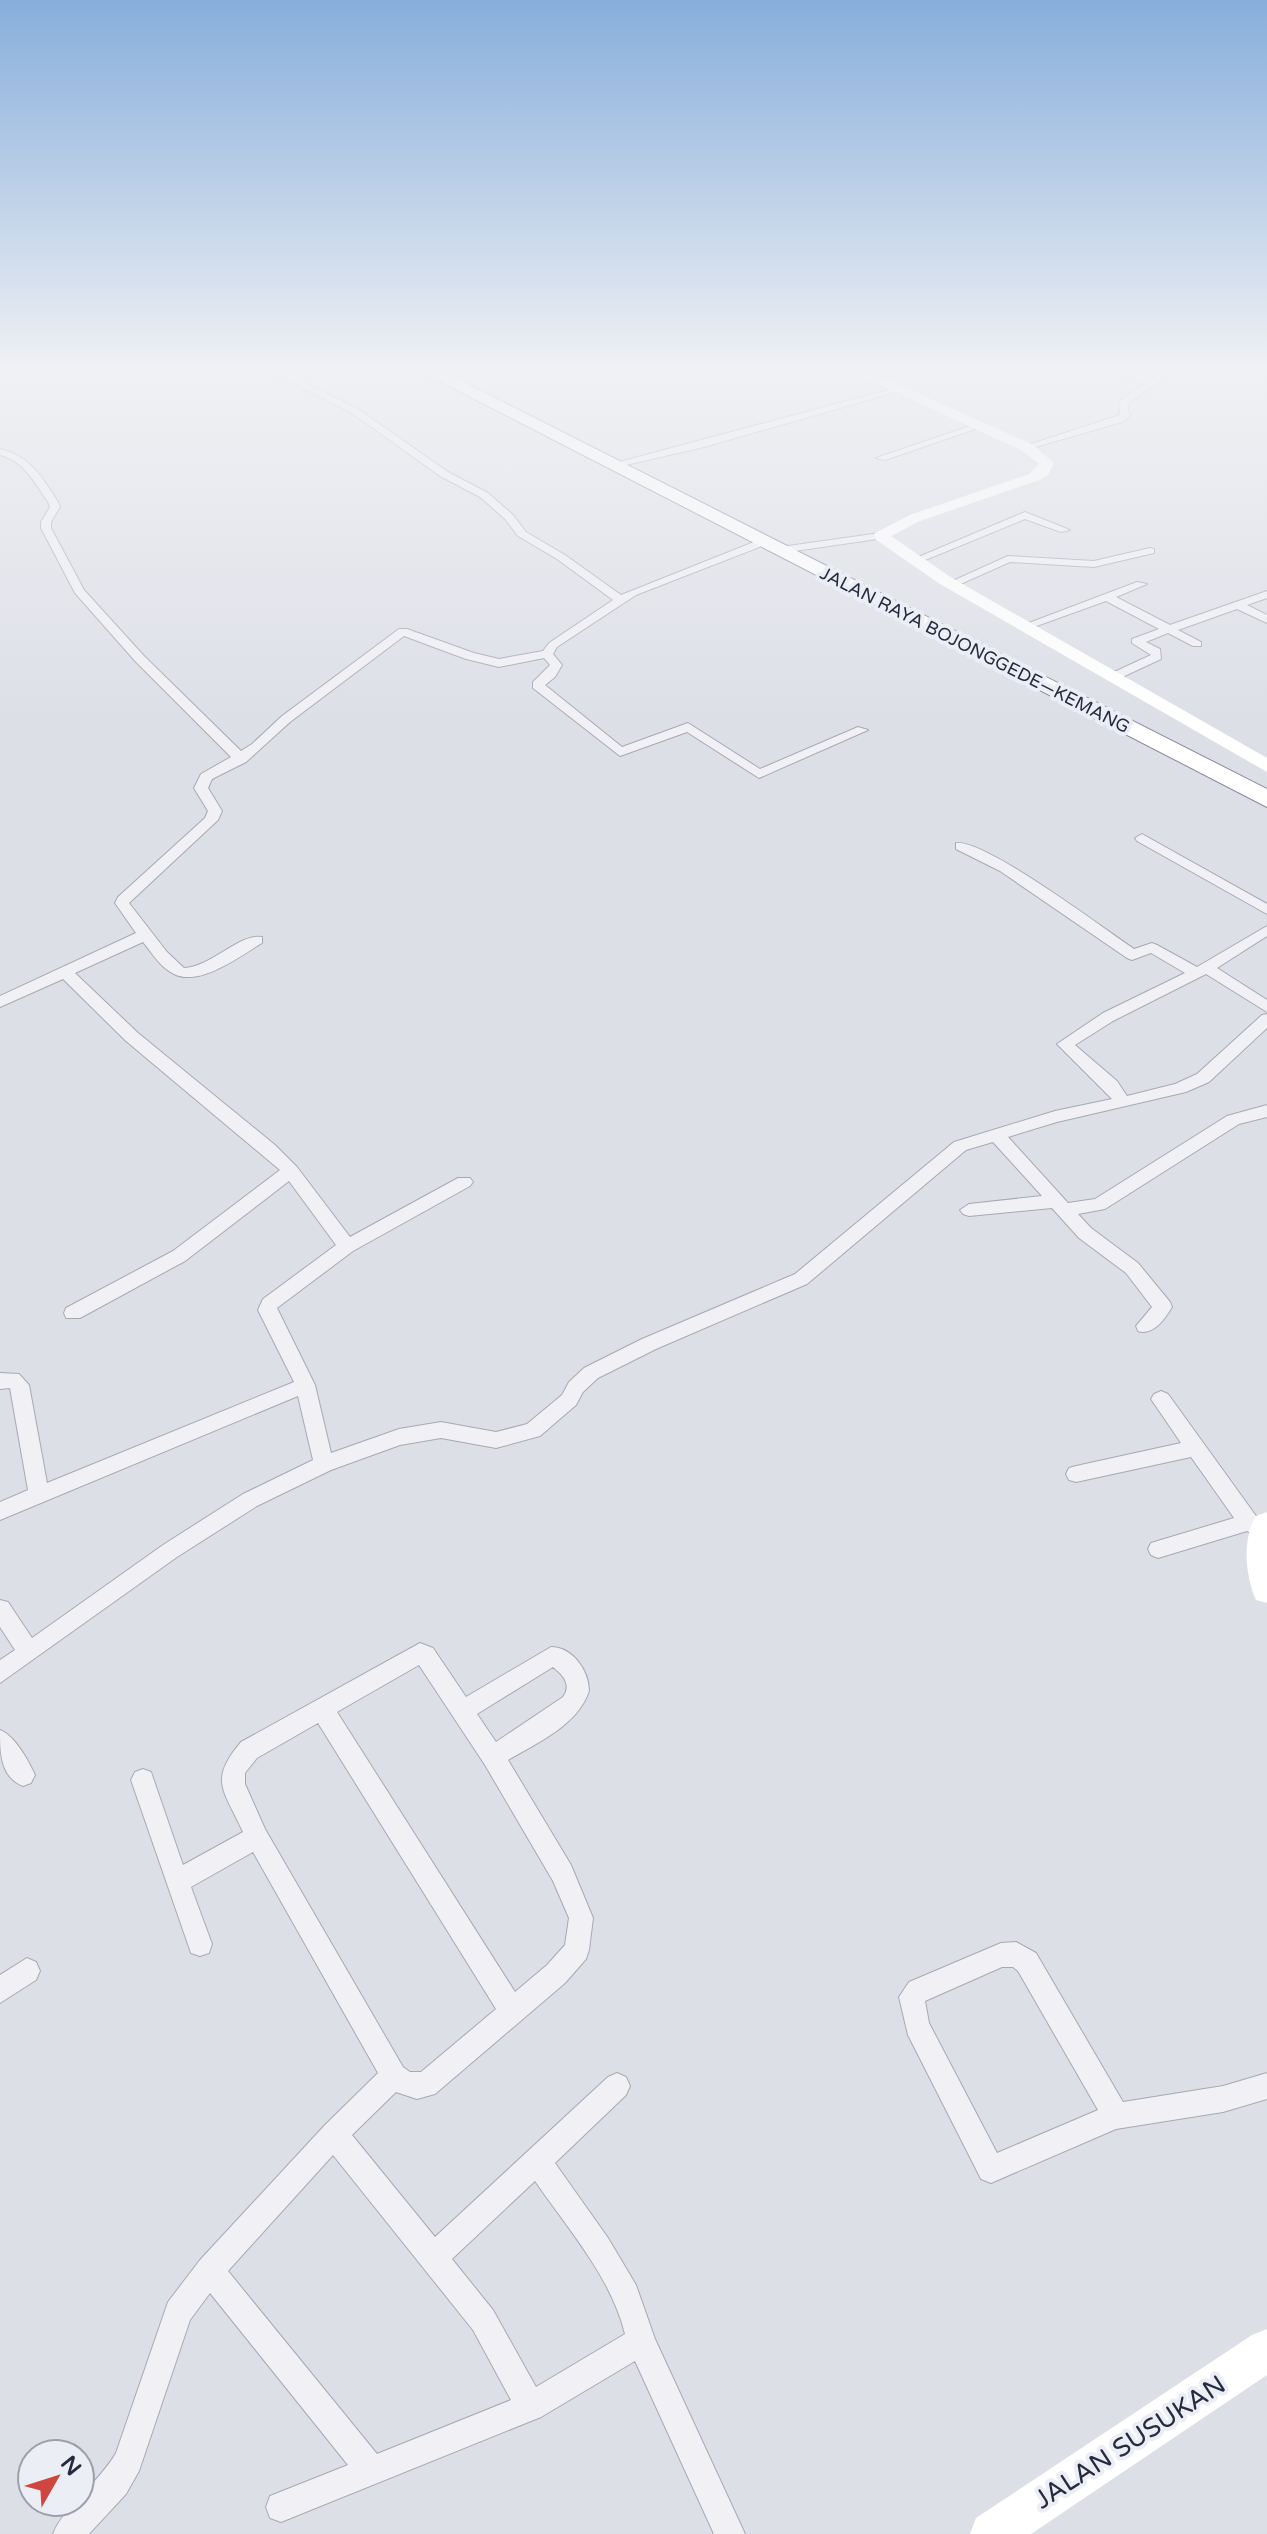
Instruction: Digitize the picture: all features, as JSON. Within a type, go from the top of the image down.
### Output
[{"type":"highway","name":"JALAN RAYA BOJONGGEDE—KEMANG","points":[[659,488],[1267,799]]},
{"type":"street","points":[[43,488],[55,507],[46,522],[48,536],[79,591],[195,716],[241,759]]},
{"type":"street","points":[[471,488],[509,517],[522,534],[561,557],[619,599]]},
{"type":"street","points":[[257,940],[203,969],[187,973],[174,967],[125,911],[122,903],[211,820],[215,811],[201,788],[206,777],[241,759],[286,719],[403,631],[470,656],[499,663],[547,654],[564,637],[619,599],[772,546],[880,536],[915,518],[998,488]]},
{"type":"street","points":[[914,561],[1025,515],[1065,530]]},
{"type":"street","points":[[880,536],[952,584],[1267,766]]},
{"type":"street","points":[[952,584],[1008,559],[1094,564],[1150,551]]},
{"type":"street","points":[[1027,626],[1141,584]]},
{"type":"street","points":[[1116,676],[1157,656],[1156,652],[1136,641],[1267,594]]},
{"type":"street","points":[[1107,597],[1197,644]]},
{"type":"street","points":[[1239,605],[1267,620]]},
{"type":"street","points":[[547,654],[556,665],[551,674],[537,685],[620,752],[688,727],[759,774],[862,730]]},
{"type":"street","points":[[1142,838],[1267,910]]},
{"type":"street","points":[[961,846],[1005,868],[1132,955],[1152,948],[1201,970],[1267,1007]]},
{"type":"street","points":[[1123,1102],[1111,1085],[1065,1044],[1267,930]]},
{"type":"street","points":[[0,1002],[145,935]]},
{"type":"street","points":[[65,972],[132,1037],[269,1149],[291,1171],[347,1246]]},
{"type":"street","points":[[0,1673],[170,1551],[250,1500],[324,1464],[399,1437],[441,1430],[496,1440],[533,1430],[569,1400],[576,1387],[591,1373],[649,1344],[801,1279],[960,1146],[975,1139],[998,1137],[1055,1117],[1180,1088],[1203,1078],[1267,1019]]},
{"type":"street","points":[[969,1210],[1099,1205],[1233,1120],[1267,1111]]},
{"type":"street","points":[[998,1137],[1085,1233],[1132,1268],[1163,1307],[1145,1326]]},
{"type":"street","points":[[73,1313],[179,1256],[291,1171]]},
{"type":"street","points":[[324,1464],[305,1385],[267,1310],[278,1295],[347,1246],[464,1182]]},
{"type":"street","points":[[0,1381],[12,1379],[19,1385],[39,1495]]},
{"type":"street","points":[[0,1511],[305,1385]]},
{"type":"street","points":[[1161,1399],[1195,1448],[1260,1526],[1267,1590]]},
{"type":"street","points":[[1076,1474],[1195,1448]]},
{"type":"street","points":[[1158,1549],[1260,1526]]},
{"type":"street","points":[[0,1609],[29,1652]]},
{"type":"street","points":[[420,1653],[425,1655],[462,1711],[562,1873],[581,1918],[577,1950],[556,1974],[426,2085],[405,2085],[394,2076],[257,1837],[233,1784],[233,1769],[249,1750],[420,1653]]},
{"type":"street","points":[[462,1711],[551,1657],[555,1656],[569,1665],[579,1685],[576,1699],[549,1721],[493,1757]]},
{"type":"street","points":[[323,1710],[512,2011]]},
{"type":"street","points":[[0,1741],[23,1775]]},
{"type":"street","points":[[143,1780],[200,1944]]},
{"type":"street","points":[[177,1882],[257,1837]]},
{"type":"street","points":[[1116,2116],[1027,1962],[1016,1954],[1001,1955],[918,1991],[912,1997],[917,2026],[991,2169],[1116,2116],[1223,2099],[1267,2086]]},
{"type":"street","points":[[0,1990],[27,1971]]},
{"type":"street","points":[[68,2534],[115,2483],[128,2460],[178,2312],[210,2270],[334,2134],[394,2076]]},
{"type":"street","points":[[434,2257],[617,2086]]},
{"type":"street","points":[[334,2134],[483,2320],[531,2407]]},
{"type":"street","points":[[537,2161],[625,2291],[639,2325],[641,2341],[730,2534]]},
{"type":"street","points":[[210,2270],[371,2470]]},
{"type":"street","points":[[281,2507],[531,2407],[641,2341]]},
{"type":"street","name":"JALAN SUSUKAN","points":[[992,2534],[1267,2350]]}]
